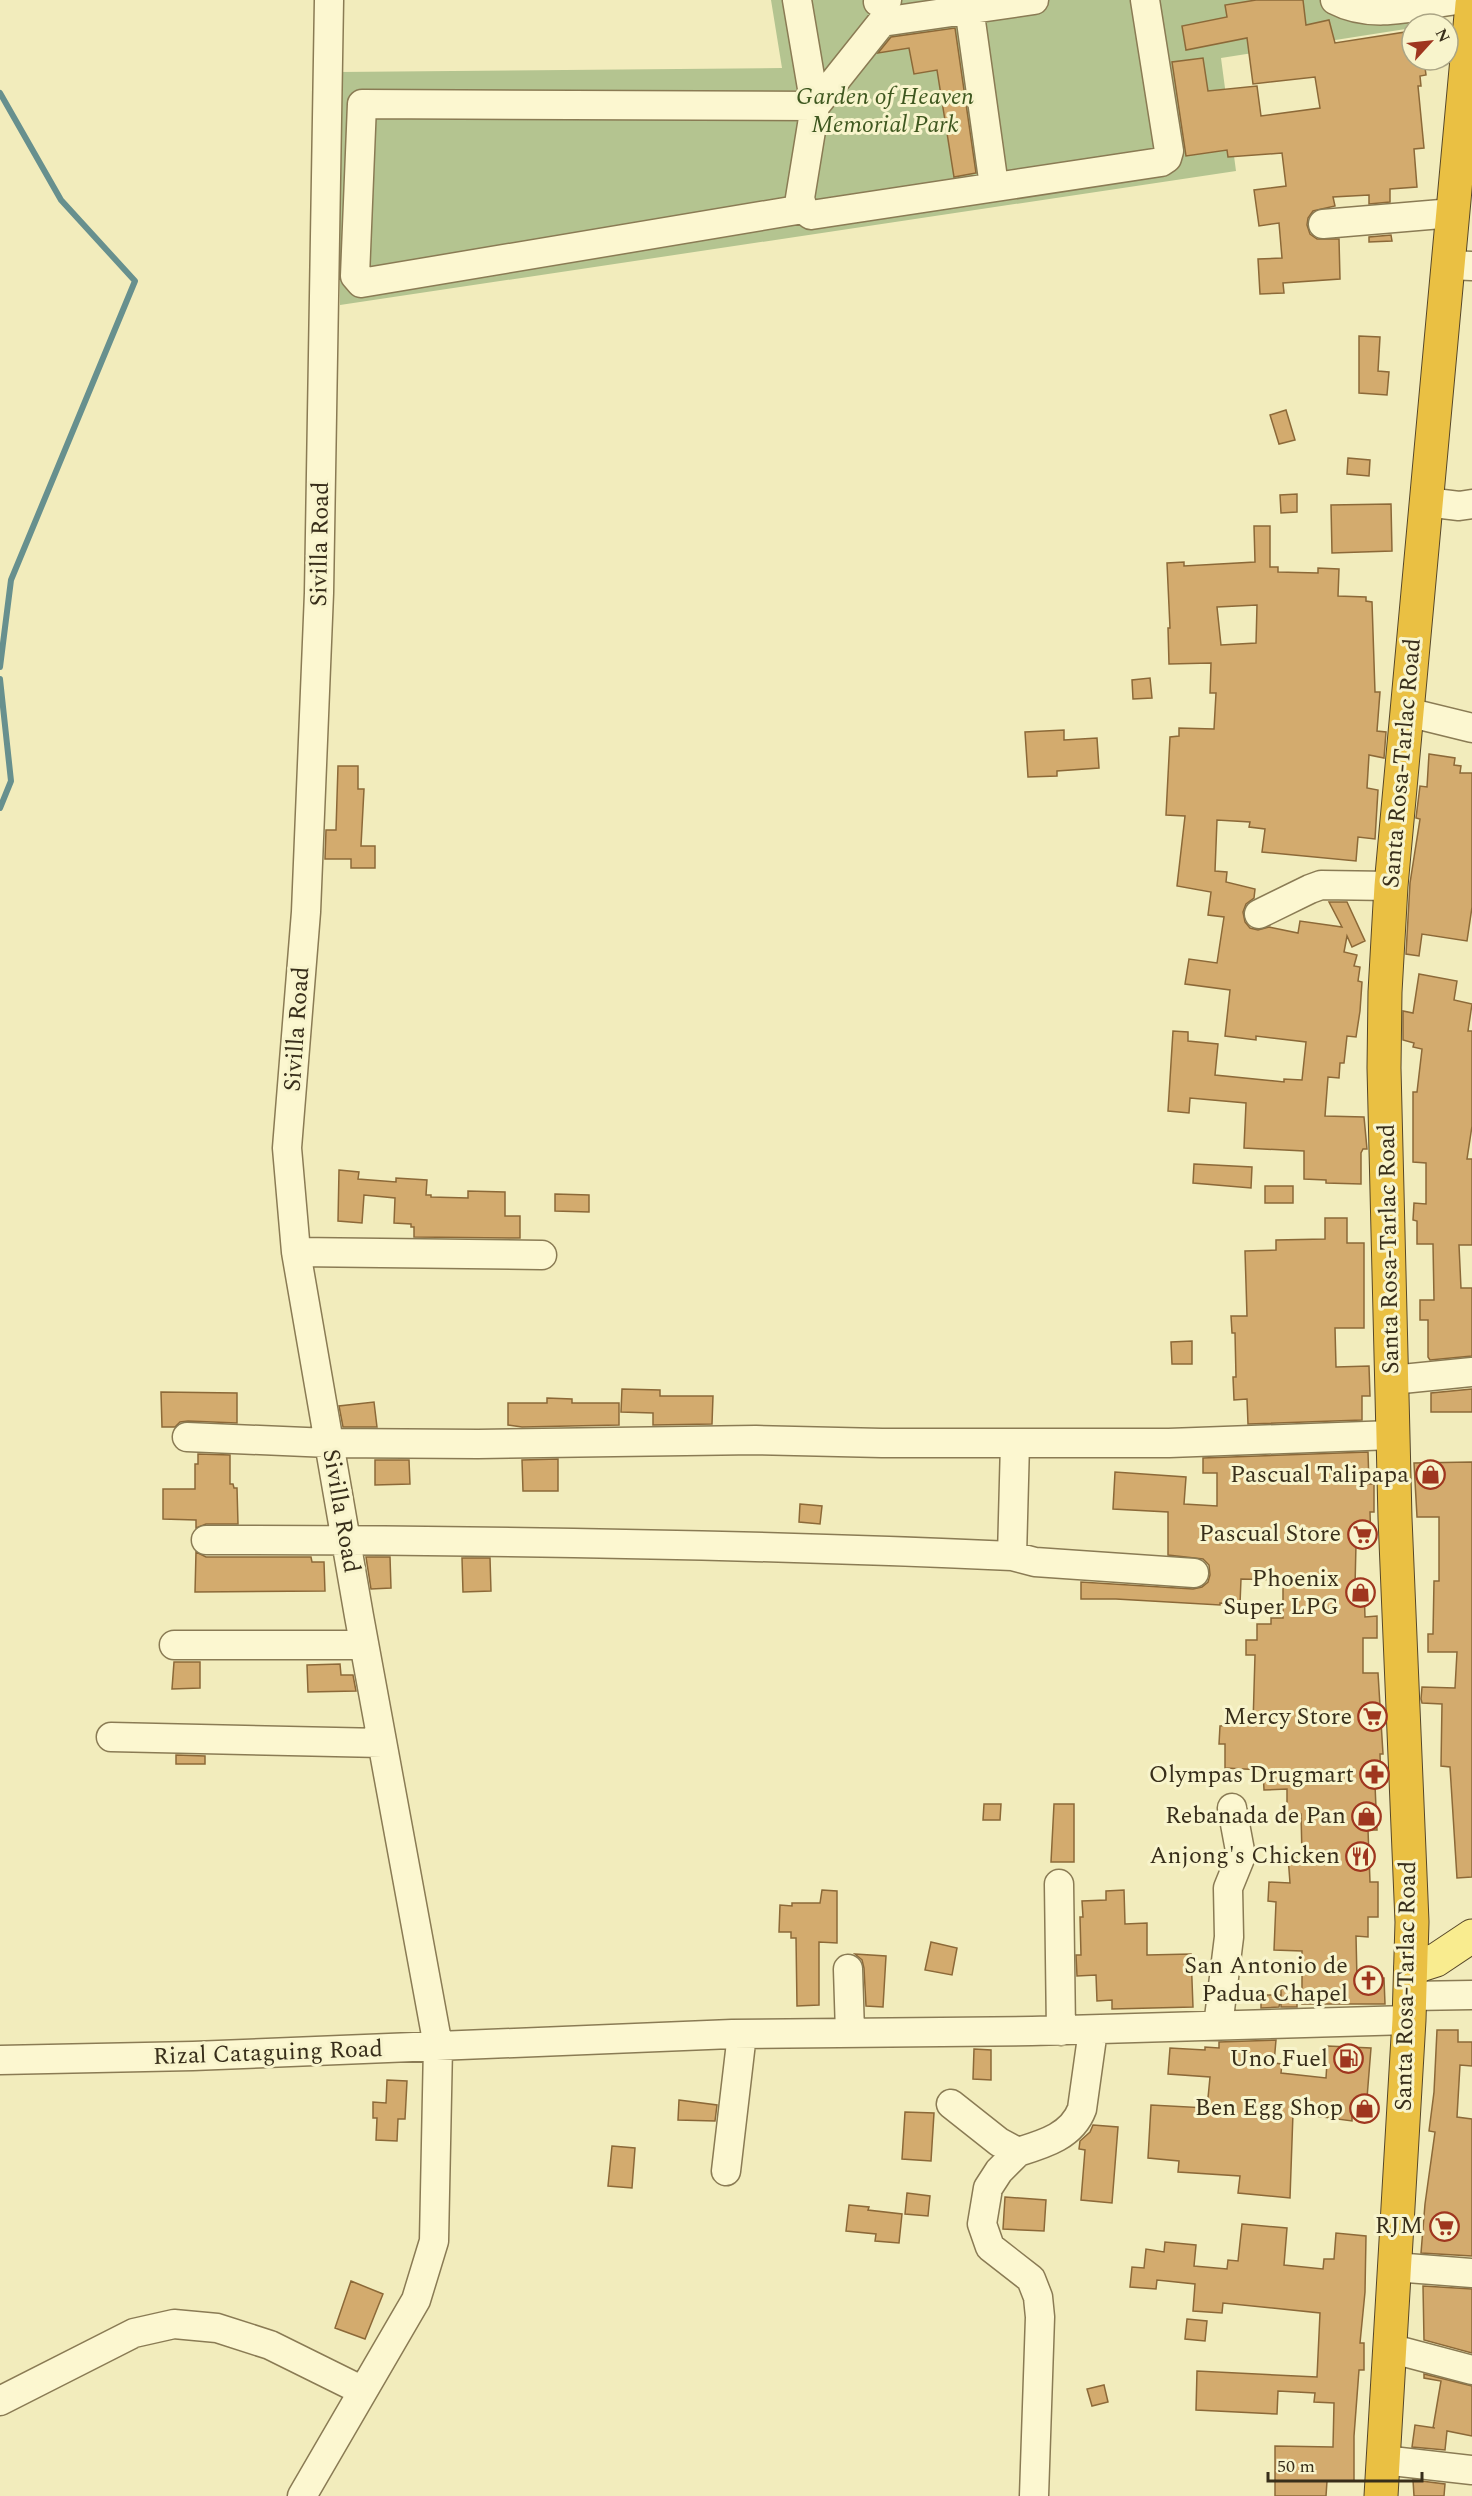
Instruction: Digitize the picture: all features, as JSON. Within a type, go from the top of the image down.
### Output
[{"type":"highway","name":"Santa Rosa-Tarlac Road","points":[[1381,2496],[1410,1995],[1412,1922],[1393,1435],[1384,1028],[1391,886],[1426,502],[1460,265],[1453,213],[1472,4]]},
{"type":"main road","points":[[1410,1995],[1436,1960],[1472,1936]]},
{"type":"street","name":"Sivilla Road","points":[[302,2496],[416,2300],[434,2241],[438,2046],[364,1645],[296,1252],[287,1148],[306,912],[319,593],[328,0]]},
{"type":"street","points":[[796,0],[815,106],[800,198],[803,209],[811,215],[1161,162],[1167,158],[1169,151],[1145,0]]},
{"type":"street","points":[[815,106],[881,6],[969,5],[1034,0]]},
{"type":"street","points":[[1335,0],[1359,11],[1378,11],[1456,0]]},
{"type":"street","points":[[969,5],[994,186]]},
{"type":"street","points":[[803,209],[361,283],[355,276],[362,104],[815,106]]},
{"type":"street","points":[[1323,224],[1453,213]]},
{"type":"street","points":[[1426,502],[1459,506],[1472,504]]},
{"type":"street","points":[[1407,712],[1472,728]]},
{"type":"street","points":[[1259,914],[1322,885],[1391,886]]},
{"type":"street","points":[[296,1252],[542,1256]]},
{"type":"street","points":[[1392,1380],[1472,1372]]},
{"type":"street","points":[[187,1437],[329,1443],[478,1444],[756,1440],[1169,1443],[1393,1435]]},
{"type":"street","points":[[1012,1556],[1015,1443]]},
{"type":"street","points":[[206,1540],[346,1540],[872,1550],[1012,1556],[1035,1562],[1194,1573]]},
{"type":"street","points":[[174,1645],[364,1645]]},
{"type":"street","points":[[111,1737],[382,1743]]},
{"type":"street","points":[[1218,2026],[1229,1937],[1228,1888],[1241,1856],[1232,1808]]},
{"type":"street","points":[[1059,1884],[1061,2031]]},
{"type":"street","points":[[848,1969],[850,2033]]},
{"type":"street","name":"Rizal Cataguing Road","points":[[0,2060],[193,2056],[742,2034],[1061,2031],[1218,2026],[1410,1995],[1472,1995]]},
{"type":"street","points":[[1034,2496],[1040,2317],[1038,2296],[1031,2279],[990,2247],[981,2224],[988,2188],[999,2171],[1018,2152],[1045,2144],[1066,2132],[1079,2118],[1093,2030]]},
{"type":"street","points":[[726,2171],[742,2034]]},
{"type":"street","points":[[951,2104],[999,2142],[1018,2152]]},
{"type":"street","points":[[1394,2268],[1472,2273]]},
{"type":"street","points":[[0,2401],[134,2334],[174,2324],[217,2328],[270,2345],[363,2391]]},
{"type":"street","points":[[1389,2348],[1472,2370]]},
{"type":"street","points":[[1383,2460],[1472,2470]]},
{"type":"green space","name":"Garden of Heaven Memorial Park","points":[[771,0],[1433,0],[1432,12],[1400,12],[1400,30],[1221,58],[1236,171],[340,305],[339,72],[782,68]]},
{"type":"building","points":[[1256,0],[1303,0],[1306,25],[1329,20],[1335,43],[1400,33],[1400,72],[1426,72],[1426,75],[1420,76],[1421,86],[1418,86],[1424,148],[1414,149],[1417,187],[1390,189],[1390,202],[1369,204],[1369,195],[1333,197],[1335,206],[1313,211],[1308,218],[1307,225],[1310,234],[1317,239],[1339,239],[1340,279],[1283,283],[1284,293],[1260,294],[1258,259],[1282,258],[1279,223],[1259,226],[1254,190],[1286,186],[1282,153],[1228,157],[1227,150],[1186,156],[1172,62],[1203,58],[1208,91],[1257,86],[1261,116],[1320,108],[1315,77],[1253,84],[1247,38],[1186,50],[1182,26],[1227,17],[1225,5]]},
{"type":"building","points":[[955,28],[976,173],[954,177],[937,70],[914,74],[909,48],[878,53],[891,37]]},
{"type":"building","points":[[1391,235],[1392,241],[1369,242],[1369,237]]},
{"type":"building","points":[[1359,336],[1380,337],[1378,371],[1389,372],[1387,395],[1359,393]]},
{"type":"building","points":[[1286,410],[1295,440],[1279,444],[1270,415]]},
{"type":"building","points":[[1348,458],[1370,460],[1369,476],[1347,474]]},
{"type":"building","points":[[1297,494],[1297,512],[1281,513],[1280,495]]},
{"type":"building","points":[[1391,504],[1392,551],[1332,553],[1331,505]]},
{"type":"building","points":[[1254,526],[1270,526],[1270,567],[1278,567],[1278,572],[1318,573],[1318,568],[1339,569],[1338,596],[1366,597],[1366,601],[1372,602],[1375,692],[1380,692],[1377,731],[1386,732],[1384,758],[1369,755],[1367,788],[1378,790],[1375,839],[1358,837],[1356,861],[1262,852],[1265,829],[1249,827],[1250,822],[1217,820],[1215,871],[1227,872],[1226,882],[1255,889],[1254,898],[1246,904],[1243,912],[1245,922],[1250,928],[1258,930],[1269,927],[1298,933],[1300,921],[1342,927],[1329,902],[1347,902],[1365,941],[1352,947],[1347,936],[1344,952],[1357,955],[1354,966],[1360,967],[1358,981],[1362,982],[1360,1011],[1356,1037],[1347,1036],[1344,1063],[1340,1063],[1339,1078],[1328,1077],[1325,1116],[1364,1117],[1367,1149],[1363,1149],[1361,1153],[1361,1184],[1326,1183],[1326,1180],[1304,1179],[1304,1151],[1244,1148],[1246,1103],[1190,1098],[1189,1113],[1168,1111],[1173,1031],[1188,1032],[1188,1041],[1218,1044],[1215,1075],[1284,1082],[1284,1079],[1302,1080],[1306,1042],[1256,1036],[1256,1040],[1225,1036],[1230,990],[1185,984],[1189,959],[1217,963],[1224,917],[1208,915],[1211,892],[1177,886],[1185,816],[1166,815],[1170,737],[1179,736],[1179,728],[1214,729],[1216,693],[1210,693],[1211,663],[1169,664],[1167,563],[1184,562],[1184,566],[1255,562]],"holes":[[[1257,605],[1256,643],[1221,645],[1217,607]]]},
{"type":"building","points":[[1150,678],[1152,698],[1133,699],[1132,680]]},
{"type":"building","points":[[1064,730],[1064,740],[1097,738],[1099,768],[1057,771],[1057,776],[1028,777],[1025,732]]},
{"type":"building","points":[[1429,754],[1455,758],[1454,765],[1461,766],[1460,773],[1472,773],[1472,907],[1467,941],[1422,934],[1419,956],[1406,954],[1410,883],[1420,819],[1416,818],[1420,786],[1427,787]]},
{"type":"building","points":[[338,766],[358,766],[358,789],[364,789],[361,846],[375,846],[375,868],[351,868],[351,859],[325,859],[326,830],[336,830]]},
{"type":"building","points":[[1419,974],[1457,981],[1454,1000],[1472,1004],[1468,1031],[1472,1031],[1472,1126],[1467,1159],[1472,1159],[1472,1245],[1459,1245],[1461,1288],[1472,1288],[1472,1356],[1430,1360],[1428,1357],[1428,1320],[1420,1320],[1420,1300],[1434,1300],[1433,1244],[1417,1244],[1417,1221],[1413,1220],[1414,1203],[1426,1204],[1426,1163],[1413,1162],[1413,1092],[1417,1092],[1422,1049],[1413,1047],[1414,1043],[1403,1040],[1403,1011],[1413,1013]]},
{"type":"building","points":[[1194,1164],[1252,1167],[1251,1188],[1193,1183]]},
{"type":"building","points":[[339,1170],[359,1172],[358,1179],[396,1182],[396,1178],[427,1180],[426,1195],[431,1195],[431,1197],[468,1198],[468,1191],[505,1192],[505,1216],[520,1216],[520,1238],[414,1237],[414,1227],[411,1227],[411,1224],[394,1223],[395,1198],[364,1195],[362,1223],[338,1221]]},
{"type":"building","points":[[1265,1186],[1293,1186],[1293,1203],[1265,1203]]},
{"type":"building","points":[[555,1194],[589,1195],[589,1212],[555,1211]]},
{"type":"building","points":[[1325,1218],[1347,1218],[1347,1243],[1364,1243],[1364,1328],[1335,1328],[1336,1367],[1369,1366],[1370,1396],[1362,1396],[1362,1420],[1248,1424],[1247,1399],[1234,1400],[1235,1333],[1232,1333],[1231,1316],[1247,1316],[1245,1251],[1276,1250],[1276,1240],[1325,1239]]},
{"type":"building","points":[[1192,1341],[1192,1364],[1172,1364],[1171,1342]]},
{"type":"building","points":[[622,1389],[660,1390],[660,1396],[713,1396],[712,1424],[653,1425],[653,1413],[621,1412]]},
{"type":"building","points":[[1472,1389],[1472,1412],[1431,1412],[1431,1393]]},
{"type":"building","points":[[161,1392],[237,1393],[237,1423],[188,1421],[180,1422],[175,1427],[162,1427]]},
{"type":"building","points":[[547,1398],[572,1399],[572,1403],[619,1403],[619,1425],[522,1427],[508,1425],[508,1403],[547,1403]]},
{"type":"building","points":[[374,1402],[377,1427],[343,1427],[339,1406]]},
{"type":"building","points":[[1368,1452],[1369,1484],[1374,1484],[1374,1512],[1370,1512],[1371,1544],[1356,1544],[1355,1587],[1364,1587],[1365,1617],[1377,1616],[1377,1638],[1363,1638],[1363,1673],[1378,1673],[1383,1754],[1380,1754],[1381,1785],[1375,1785],[1377,1830],[1368,1830],[1370,1882],[1378,1882],[1378,1917],[1368,1917],[1368,1937],[1356,1936],[1357,1979],[1384,1978],[1385,2004],[1302,2004],[1302,1951],[1274,1950],[1276,1902],[1268,1901],[1269,1882],[1290,1883],[1288,1856],[1302,1855],[1301,1814],[1287,1814],[1287,1789],[1264,1790],[1263,1770],[1225,1768],[1225,1744],[1219,1744],[1220,1726],[1253,1724],[1255,1655],[1246,1655],[1246,1640],[1257,1640],[1257,1624],[1271,1624],[1271,1618],[1283,1618],[1283,1580],[1241,1579],[1240,1604],[1220,1603],[1220,1605],[1081,1599],[1081,1582],[1193,1589],[1202,1587],[1208,1582],[1209,1565],[1203,1559],[1168,1555],[1168,1512],[1113,1509],[1115,1472],[1186,1477],[1184,1504],[1217,1506],[1217,1473],[1203,1473],[1203,1458]]},
{"type":"building","points":[[198,1454],[230,1455],[230,1484],[237,1488],[238,1524],[206,1524],[196,1528],[196,1520],[163,1519],[163,1489],[195,1489],[195,1464],[198,1464]]},
{"type":"building","points":[[558,1459],[558,1491],[523,1491],[522,1460]]},
{"type":"building","points":[[375,1460],[409,1460],[410,1484],[375,1485]]},
{"type":"building","points":[[1472,1462],[1472,1877],[1457,1878],[1450,1767],[1441,1766],[1442,1704],[1422,1703],[1421,1699],[1422,1687],[1455,1688],[1457,1652],[1428,1652],[1428,1634],[1433,1634],[1434,1581],[1439,1581],[1439,1517],[1417,1517],[1414,1463]]},
{"type":"building","points":[[800,1504],[822,1506],[820,1524],[799,1522]]},
{"type":"building","points":[[196,1552],[206,1557],[311,1557],[312,1562],[324,1562],[325,1591],[195,1592]]},
{"type":"building","points":[[366,1557],[390,1557],[391,1588],[371,1589]]},
{"type":"building","points":[[462,1558],[490,1558],[491,1591],[463,1592]]},
{"type":"building","points":[[174,1662],[200,1662],[200,1688],[172,1689]]},
{"type":"building","points":[[340,1664],[341,1675],[353,1675],[356,1691],[308,1692],[307,1665]]},
{"type":"building","points":[[176,1755],[205,1756],[205,1764],[176,1764]]},
{"type":"building","points":[[984,1804],[1001,1804],[1000,1820],[983,1820]]},
{"type":"building","points":[[1054,1804],[1074,1804],[1074,1862],[1051,1862]]},
{"type":"building","points":[[822,1890],[837,1891],[837,1943],[819,1942],[819,2005],[797,2006],[796,1938],[791,1938],[791,1932],[779,1932],[780,1905],[820,1903]]},
{"type":"building","points":[[1124,1890],[1125,1924],[1147,1923],[1147,1955],[1191,1954],[1193,2007],[1112,2009],[1112,2000],[1097,2001],[1096,1975],[1077,1976],[1076,1955],[1081,1955],[1082,1901],[1106,1900],[1106,1891]]},
{"type":"building","points":[[931,1942],[957,1948],[952,1975],[925,1970]]},
{"type":"building","points":[[855,1954],[886,1956],[883,2007],[866,2006],[864,1968],[862,1960]]},
{"type":"building","points":[[1281,1989],[1297,1989],[1297,2007],[1281,2007]]},
{"type":"building","points":[[1261,1995],[1281,1995],[1279,2007],[1261,2008]]},
{"type":"building","points":[[1437,2030],[1458,2030],[1458,2042],[1472,2042],[1472,2066],[1460,2065],[1457,2117],[1472,2119],[1472,2256],[1421,2253],[1435,2132],[1429,2131],[1434,2092]]},
{"type":"building","points":[[1276,2040],[1274,2063],[1282,2064],[1281,2073],[1326,2078],[1328,2046],[1371,2048],[1367,2098],[1374,2099],[1371,2118],[1352,2116],[1352,2121],[1293,2113],[1290,2198],[1238,2193],[1240,2176],[1178,2172],[1179,2161],[1148,2158],[1151,2105],[1207,2108],[1210,2077],[1168,2074],[1170,2048],[1205,2050],[1205,2047],[1219,2048],[1219,2042]]},
{"type":"building","points":[[974,2049],[991,2050],[991,2080],[973,2079]]},
{"type":"building","points":[[387,2080],[407,2081],[405,2119],[398,2119],[397,2141],[376,2140],[377,2118],[373,2118],[373,2102],[386,2103]]},
{"type":"building","points":[[679,2100],[717,2105],[715,2121],[678,2120]]},
{"type":"building","points":[[905,2112],[934,2113],[931,2161],[902,2159]]},
{"type":"building","points":[[1093,2125],[1118,2127],[1112,2203],[1081,2200],[1085,2150],[1079,2149],[1080,2141],[1090,2132]]},
{"type":"building","points":[[612,2146],[635,2148],[632,2188],[608,2186]]},
{"type":"building","points":[[907,2193],[930,2196],[928,2216],[905,2214]]},
{"type":"building","points":[[1005,2197],[1046,2200],[1044,2231],[1003,2229]]},
{"type":"building","points":[[849,2205],[902,2214],[899,2243],[875,2241],[876,2234],[846,2231]]},
{"type":"building","points":[[1242,2224],[1287,2228],[1284,2265],[1323,2269],[1324,2259],[1334,2259],[1336,2233],[1366,2236],[1365,2292],[1360,2343],[1364,2343],[1364,2370],[1359,2370],[1354,2436],[1354,2481],[1327,2481],[1326,2496],[1275,2496],[1275,2446],[1333,2447],[1334,2403],[1314,2402],[1315,2393],[1278,2391],[1277,2414],[1196,2410],[1197,2371],[1317,2377],[1320,2313],[1223,2303],[1222,2313],[1193,2311],[1195,2284],[1157,2280],[1156,2289],[1130,2287],[1132,2267],[1144,2268],[1146,2249],[1164,2252],[1165,2242],[1196,2245],[1194,2266],[1227,2269],[1228,2260],[1238,2261]]},
{"type":"building","points":[[351,2281],[383,2294],[365,2339],[335,2328]]},
{"type":"building","points":[[1423,2286],[1472,2289],[1472,2353],[1424,2340]]},
{"type":"building","points":[[1187,2319],[1207,2321],[1205,2341],[1185,2339]]},
{"type":"building","points":[[1424,2374],[1472,2386],[1472,2436],[1447,2431],[1445,2450],[1412,2447],[1415,2425],[1433,2428],[1441,2381],[1424,2378]]},
{"type":"building","points":[[1104,2385],[1108,2402],[1092,2406],[1087,2389]]},
{"type":"building","points":[[1413,2480],[1445,2484],[1444,2496],[1414,2496]]},
{"type":"waterway","points":[[0,93],[61,200],[135,281],[11,580],[0,667]]},
{"type":"waterway","points":[[0,679],[11,781],[0,808]]},
{"type":"place","name":"Pascual Talipapa","points":[[1430,1475]]},
{"type":"place","name":"Pascual Store","points":[[1362,1534]]},
{"type":"place","name":"Phoenix Super LPG","points":[[1360,1593]]},
{"type":"place","name":"Mercy Store","points":[[1373,1717]]},
{"type":"place","name":"Olympas Drugmart","points":[[1375,1775]]},
{"type":"place","name":"Rebanada de Pan","points":[[1367,1816]]},
{"type":"place","name":"Anjong's Chicken","points":[[1361,1856]]},
{"type":"place","name":"San Antonio de Padua Chapel","points":[[1369,1980]]},
{"type":"place","name":"Uno Fuel","points":[[1349,2059]]},
{"type":"place","name":"Ben Egg Shop","points":[[1364,2108]]},
{"type":"place","name":"RJM","points":[[1444,2226]]}]
